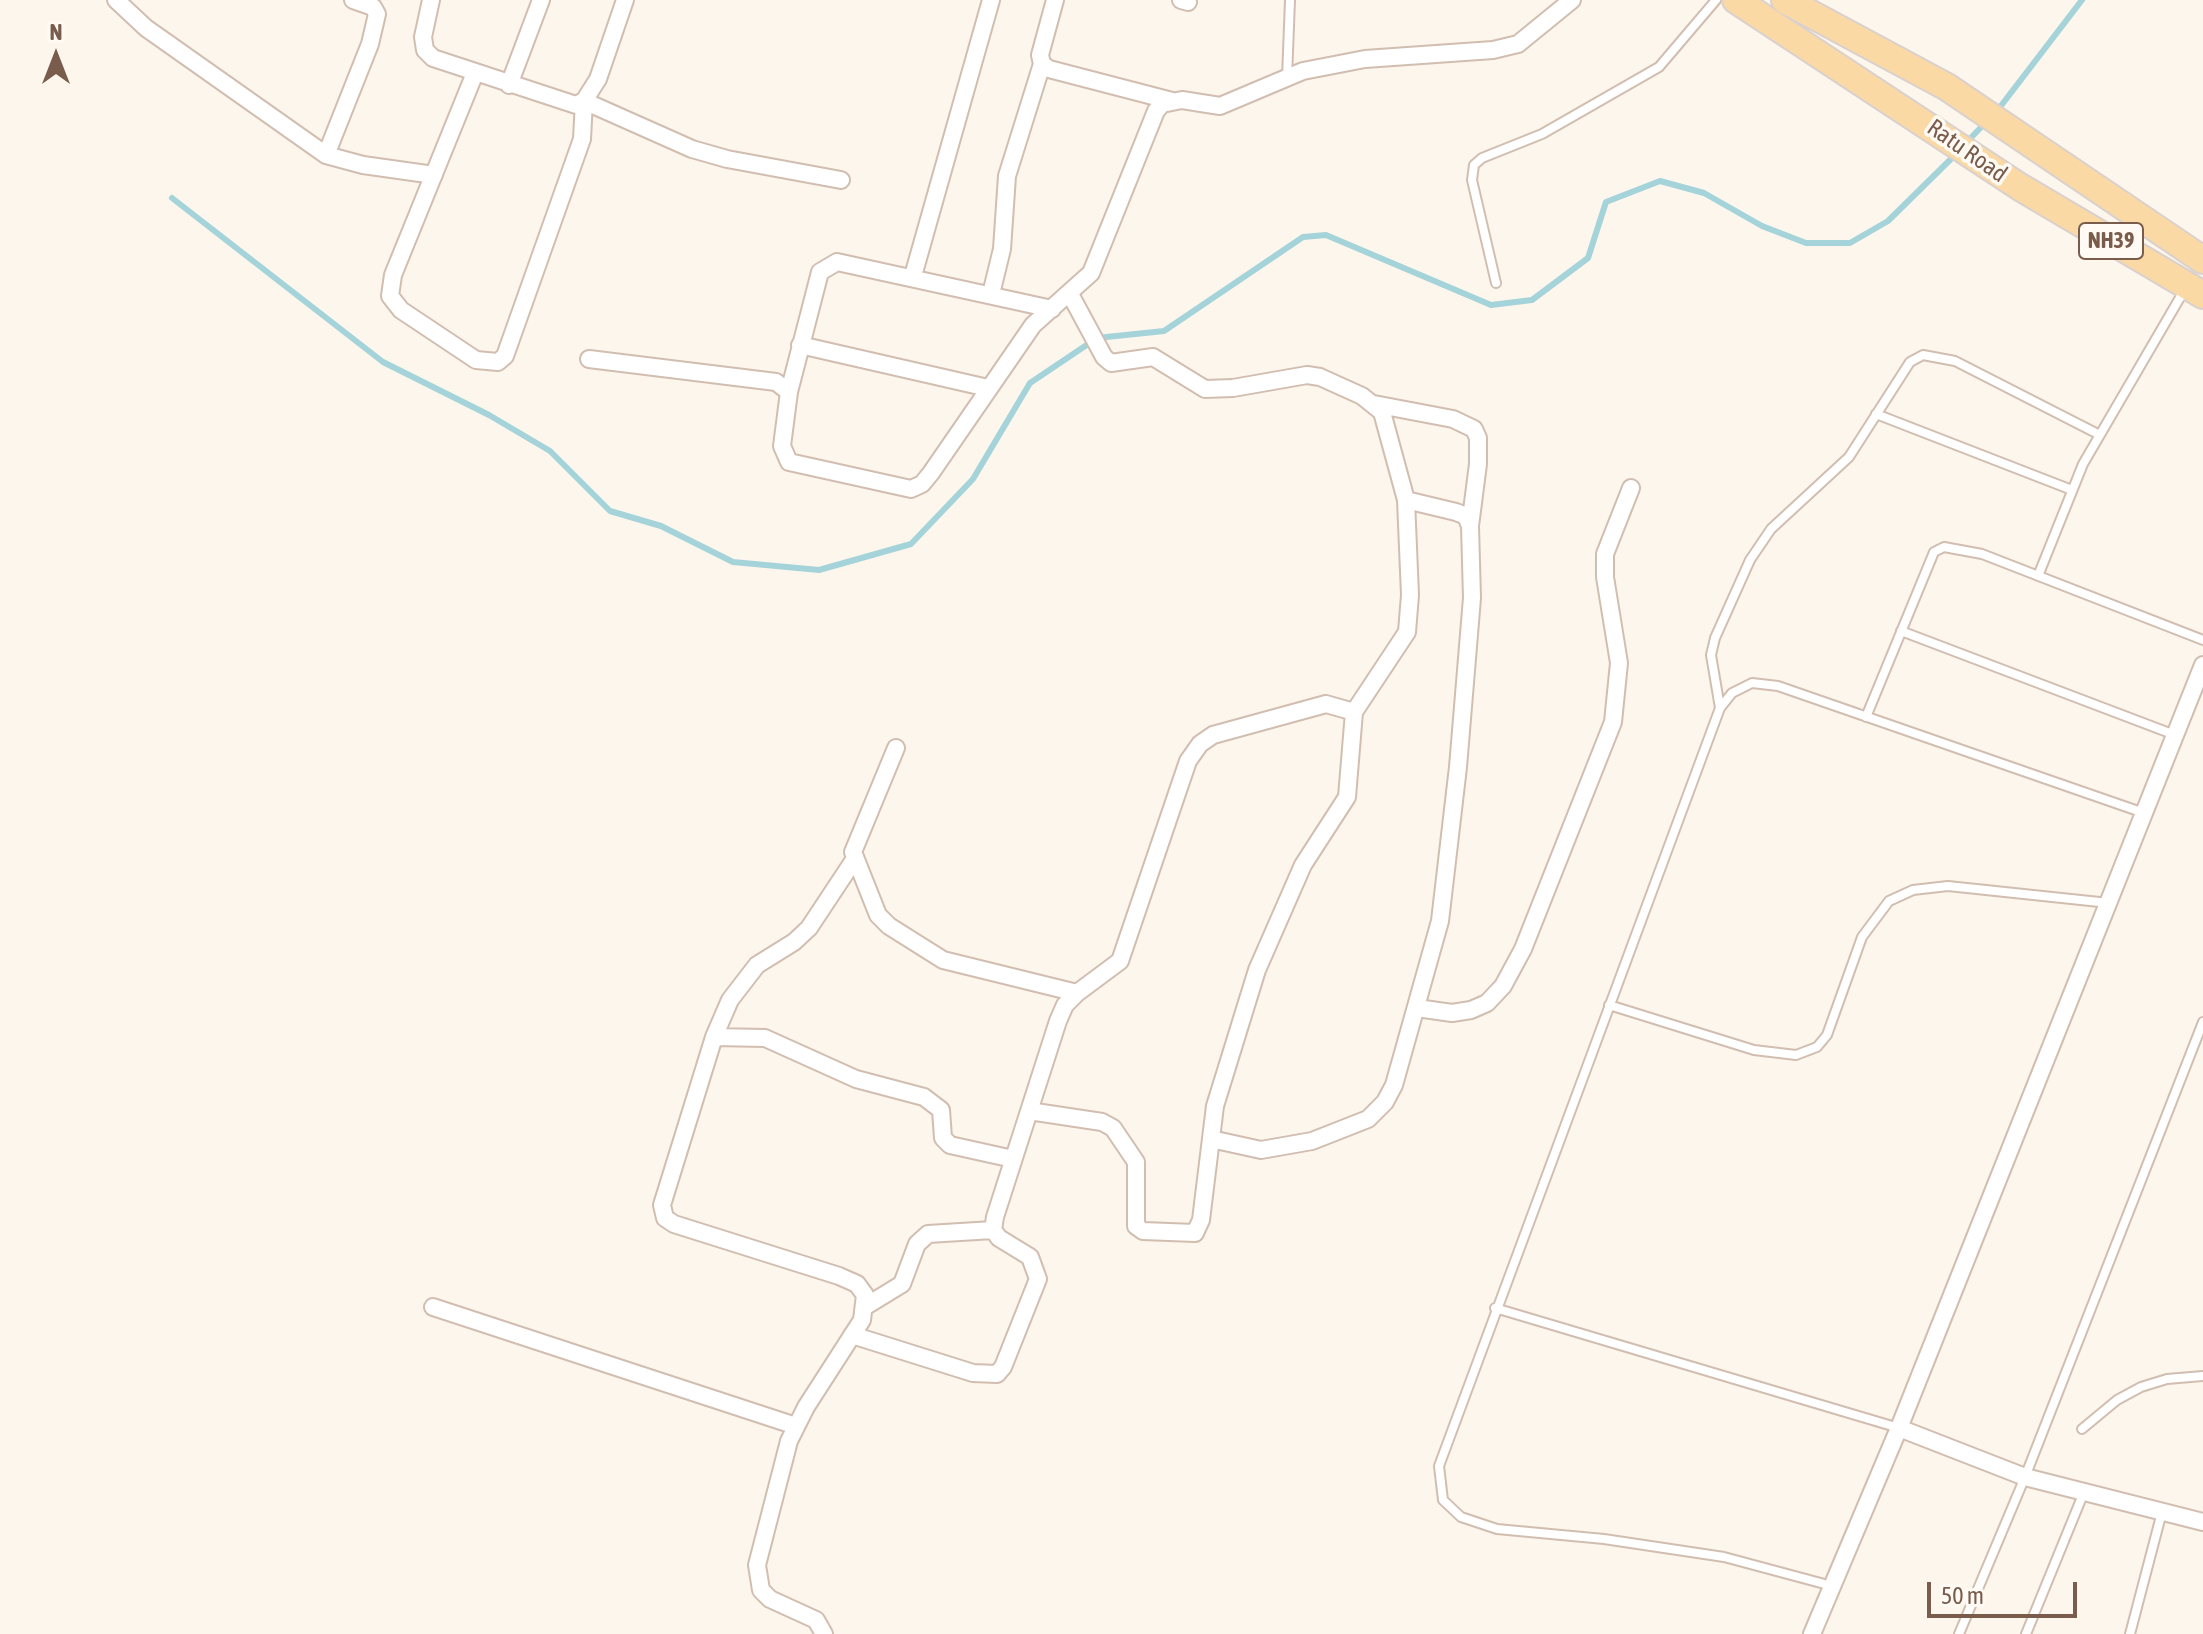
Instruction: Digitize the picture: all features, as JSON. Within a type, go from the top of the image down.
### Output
[{"type":"main road","name":"Ratu Road","points":[[1736,0],[2020,187],[2195,290]]},
{"type":"main road","name":"Ratu Road","points":[[1785,0],[1947,87],[2040,146],[2203,260]]},
{"type":"street","points":[[116,0],[146,28],[326,155],[363,165],[434,175]]},
{"type":"street","points":[[326,155],[370,44],[377,14],[373,7],[353,0]]},
{"type":"street","points":[[431,0],[423,37],[425,50],[433,58],[563,104],[576,105],[584,101]]},
{"type":"street","points":[[509,85],[541,0]]},
{"type":"street","points":[[475,73],[393,275],[390,296],[401,310],[476,360],[498,362],[505,356],[582,139],[584,101],[598,79],[625,0]]},
{"type":"street","points":[[913,276],[991,0]]},
{"type":"street","points":[[991,294],[1002,249],[1007,176],[1042,64],[1040,55],[1055,0]]},
{"type":"street","points":[[1042,64],[1049,69],[1172,101],[1220,106],[1287,78],[1365,59],[1493,50],[1518,44],[1572,0]]},
{"type":"street","points":[[584,101],[692,149],[727,159],[841,180]]},
{"type":"street","points":[[1052,309],[854,263],[827,265],[820,272],[813,290],[789,392],[782,446],[789,462],[911,489],[922,484],[1033,325],[1070,294],[1091,273],[1156,111],[1172,101]]},
{"type":"street","points":[[1070,294],[1111,363],[1153,357],[1205,389],[1233,388],[1307,375],[1320,377],[1374,404],[1453,419],[1474,429],[1478,438],[1470,526],[1472,598],[1458,767],[1440,921],[1394,1085],[1385,1102],[1368,1119],[1312,1141],[1261,1150],[1211,1139]]},
{"type":"street","points":[[800,345],[988,388]]},
{"type":"street","points":[[589,359],[776,382],[789,392]]},
{"type":"street","points":[[1029,1111],[1102,1122],[1113,1128],[1136,1162],[1136,1226],[1143,1231],[1183,1235],[1195,1233],[1201,1220],[1215,1106],[1257,970],[1303,865],[1347,797],[1354,712],[1407,632],[1410,595],[1406,500],[1388,426],[1374,404]]},
{"type":"street","points":[[1417,1008],[1452,1013],[1487,1003],[1503,986],[1523,949],[1613,722],[1619,663],[1605,577],[1605,554],[1631,488]]},
{"type":"street","points":[[1406,500],[1466,516],[1470,526]]},
{"type":"street","points":[[1812,1634],[1899,1428],[2203,665]]},
{"type":"street","points":[[993,1230],[1058,1021],[1065,1005],[1077,993],[1120,961],[1188,761],[1200,744],[1213,735],[1326,704],[1354,712]]},
{"type":"street","points":[[896,748],[855,845],[854,860],[878,915],[943,960],[1077,993]]},
{"type":"street","points":[[854,860],[809,928],[742,979],[714,1037],[662,1205],[665,1218],[857,1284],[866,1306]]},
{"type":"street","points":[[714,1037],[765,1038],[856,1079],[924,1097],[941,1110],[943,1138],[950,1145],[1013,1159]]},
{"type":"street","points":[[824,1634],[816,1620],[770,1599],[758,1579],[757,1565],[780,1466],[796,1426],[852,1335],[866,1306],[902,1284],[917,1244],[928,1234],[993,1230]]},
{"type":"street","points":[[852,1335],[973,1373],[997,1374],[1003,1367],[1038,1279],[1030,1257],[999,1238],[993,1230]]},
{"type":"street","points":[[433,1307],[796,1426]]},
{"type":"street","points":[[1899,1428],[2025,1477],[2203,1522]]},
{"type":"lane","points":[[1287,78],[1290,0]]},
{"type":"lane","points":[[1496,283],[1472,180],[1474,165],[1482,158],[1542,134],[1659,67],[1716,0]]},
{"type":"lane","points":[[2038,576],[2098,434],[2195,290]]},
{"type":"lane","points":[[1720,708],[1711,655],[1715,638],[1750,560],[1771,529],[1849,457],[1910,362],[1923,355],[1936,355],[2098,434]]},
{"type":"lane","points":[[1876,414],[2072,490]]},
{"type":"lane","points":[[1866,717],[1934,552],[1944,547],[1982,554],[2203,640]]},
{"type":"lane","points":[[1901,631],[2175,735]]},
{"type":"lane","points":[[1832,1586],[1724,1557],[1604,1539],[1497,1529],[1461,1517],[1443,1500],[1439,1466],[1495,1308],[1720,708],[1732,693],[1752,683],[1778,686],[2144,813]]},
{"type":"lane","points":[[1609,1005],[1754,1050],[1796,1055],[1817,1047],[1827,1035],[1862,937],[1889,901],[1913,890],[1948,886],[2109,903]]},
{"type":"lane","points":[[1959,1634],[2025,1477],[2203,1022]]},
{"type":"lane","points":[[1495,1308],[1899,1428]]},
{"type":"lane","points":[[2082,1429],[2117,1400],[2141,1387],[2167,1379],[2203,1376]]},
{"type":"lane","points":[[2026,1634],[2084,1492]]},
{"type":"lane","points":[[2130,1634],[2162,1512]]},
{"type":"waterway","points":[[1997,111],[2082,0]]},
{"type":"waterway","points":[[1966,143],[1986,122]]},
{"type":"waterway","points":[[172,198],[383,362],[489,415],[550,451],[610,511],[661,526],[733,562],[819,570],[911,544],[973,479],[1030,383],[1097,338],[1164,331],[1303,237],[1326,235],[1491,305],[1532,300],[1588,258],[1606,202],[1660,181],[1704,193],[1762,226],[1806,243],[1850,243],[1888,221],[1956,154]]}]
